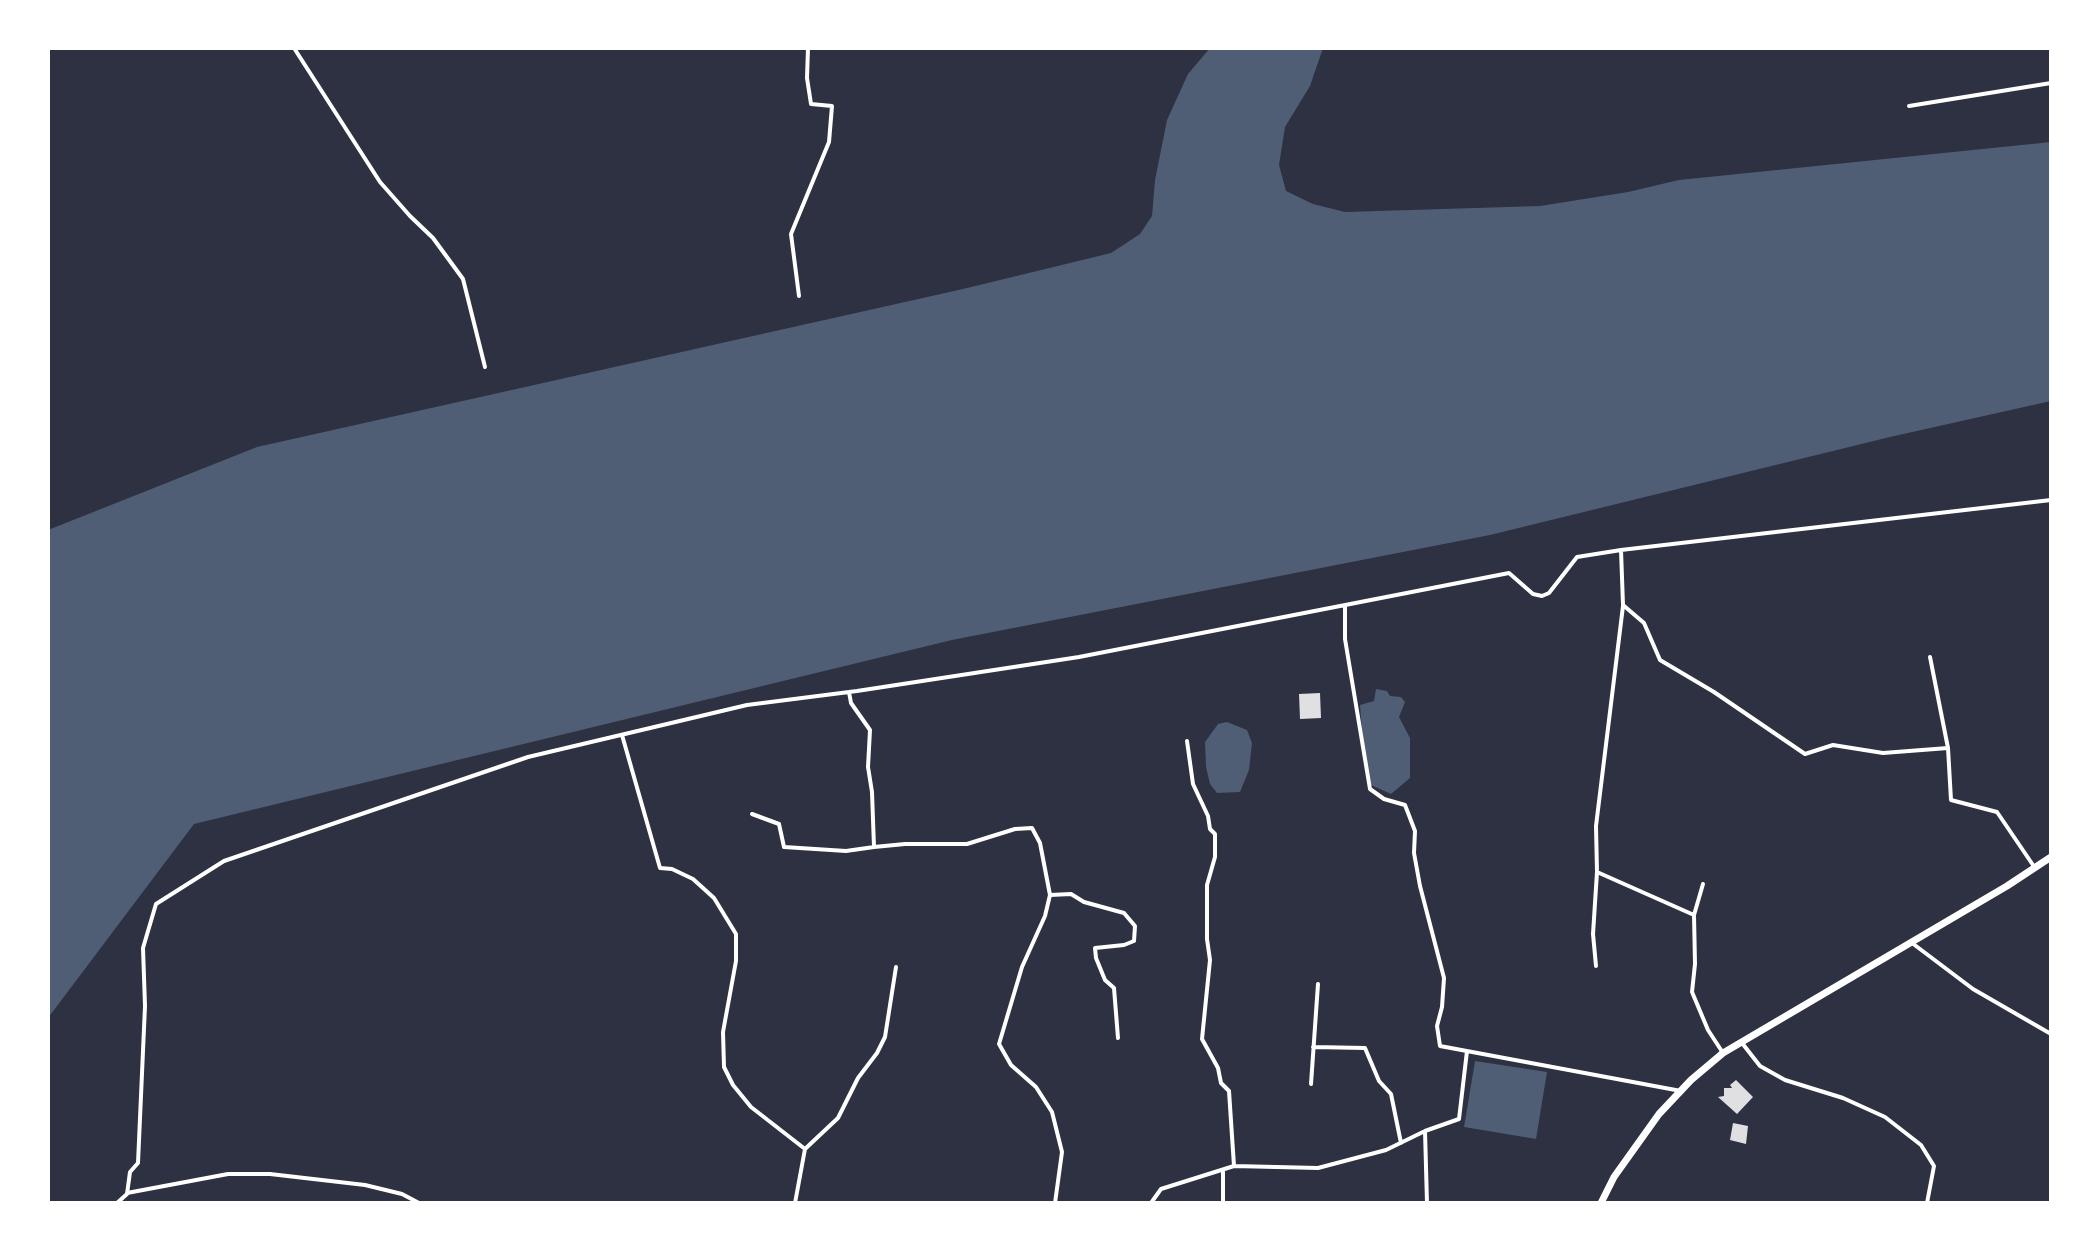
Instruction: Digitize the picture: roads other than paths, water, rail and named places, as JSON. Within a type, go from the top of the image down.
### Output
[{"type":"main road","points":[[1601,1203],[1614,1177],[1659,1114],[1723,1053],[1912,943],[2051,857]]},
{"type":"street","points":[[294,48],[380,182],[433,238],[463,279],[485,367]]},
{"type":"street","points":[[799,296],[791,234],[829,142],[832,106],[811,104],[807,78],[808,48]]},
{"type":"street","points":[[1909,106],[2051,83]]},
{"type":"street","points":[[127,1194],[130,1172],[138,1163],[145,1006],[143,948],[156,904],[224,861],[528,757],[747,705],[1079,657],[1509,573],[1533,594],[1542,596],[1549,593],[1577,557],[1621,550],[2051,500]]},
{"type":"street","points":[[1596,966],[1593,934],[1596,826],[1623,605],[1621,550]]},
{"type":"street","points":[[1345,605],[1345,639],[1370,789],[1384,799],[1405,805],[1415,831],[1414,853],[1420,886],[1444,978],[1437,1026],[1440,1046],[1681,1091]]},
{"type":"street","points":[[1623,605],[1644,623],[1660,660],[1714,692],[1805,754],[1833,745],[1883,753],[1948,748]]},
{"type":"street","points":[[1930,657],[1948,748],[1951,800],[1997,812],[2035,868]]},
{"type":"street","points":[[849,692],[851,703],[870,730],[868,767],[874,847]]},
{"type":"street","points":[[622,735],[660,868],[672,869],[693,879],[714,898],[736,934],[736,961],[723,1032],[724,1067],[733,1085],[751,1107],[805,1149]]},
{"type":"street","points":[[1187,741],[1193,784],[1208,816],[1210,829],[1215,834],[1215,857],[1207,885],[1210,960],[1202,1039],[1218,1068],[1221,1083],[1229,1091],[1234,1166]]},
{"type":"street","points":[[752,814],[779,824],[784,847],[846,851],[905,844],[967,844],[1015,829],[1032,828],[1040,843],[1050,895],[1045,916],[1022,967],[999,1044],[1011,1065],[1036,1087],[1052,1112],[1062,1152],[1055,1203]]},
{"type":"street","points":[[1597,872],[1694,915]]},
{"type":"street","points":[[1703,884],[1694,915],[1692,992],[1708,1030],[1723,1053]]},
{"type":"street","points":[[1050,895],[1071,894],[1084,902],[1124,913],[1135,926],[1134,941],[1095,948],[1105,980],[1114,988],[1118,1038]]},
{"type":"street","points":[[1912,943],[1973,989],[2051,1034]]},
{"type":"street","points":[[795,1203],[805,1149],[838,1118],[858,1078],[885,1037],[896,967]]},
{"type":"street","points":[[1311,1084],[1318,984]]},
{"type":"street","points":[[1740,1041],[1760,1066],[1785,1080],[1843,1098],[1885,1117],[1921,1145],[1934,1166],[1927,1203]]},
{"type":"street","points":[[1313,1047],[1365,1048],[1379,1081],[1391,1094],[1401,1143]]},
{"type":"street","points":[[1151,1203],[1161,1189],[1234,1166],[1318,1168],[1386,1150],[1459,1119],[1467,1051]]},
{"type":"street","points":[[1425,1131],[1427,1203]]},
{"type":"street","points":[[1223,1170],[1223,1203]]},
{"type":"street","points":[[117,1203],[127,1194],[228,1174],[270,1174],[365,1185],[402,1194],[419,1203]]},
{"type":"water","points":[[1210,48],[1323,48],[1310,86],[1285,127],[1279,165],[1286,191],[1313,204],[1345,212],[1540,206],[1628,192],[1679,180],[2051,142],[2051,401],[1490,535],[952,640],[194,824],[48,1018],[48,530],[257,447],[1111,253],[1140,234],[1152,216],[1155,180],[1167,120],[1188,74]]},
{"type":"water","points":[[1376,689],[1387,691],[1390,696],[1401,697],[1405,702],[1399,717],[1410,738],[1410,778],[1391,794],[1371,785],[1363,744],[1360,705],[1374,701]]},
{"type":"water","points":[[1227,722],[1247,730],[1252,743],[1249,770],[1240,792],[1217,793],[1210,784],[1206,767],[1205,742],[1218,724]]},
{"type":"water","points":[[1475,1061],[1547,1072],[1536,1139],[1464,1127]]}]
